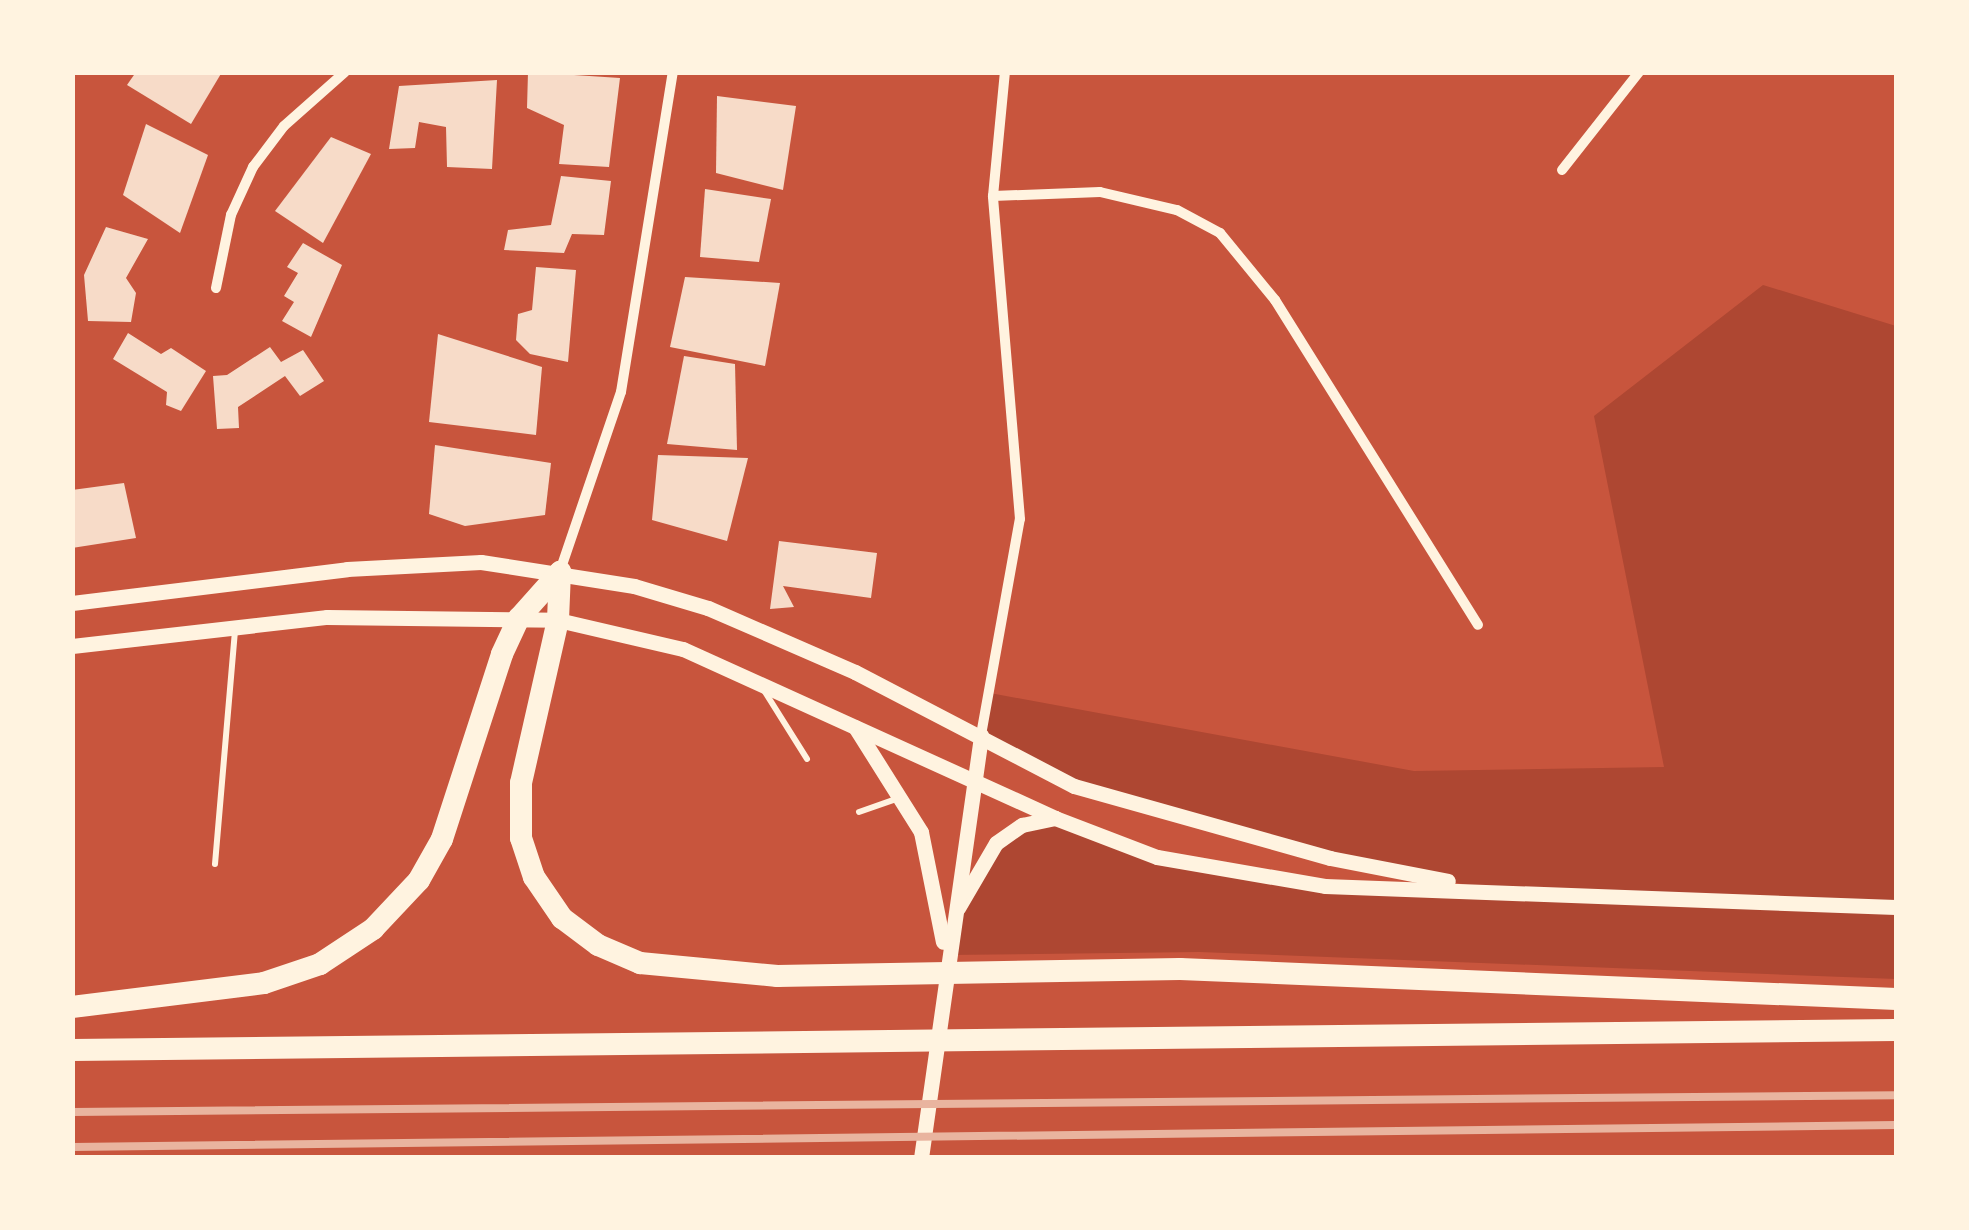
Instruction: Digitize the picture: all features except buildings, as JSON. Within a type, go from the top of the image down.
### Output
[{"type":"highway","points":[[72,1007],[264,983],[320,964],[373,929],[419,880],[442,840],[520,618],[560,572]]},
{"type":"highway","points":[[560,572],[558,620],[518,813],[528,864],[554,909],[598,945],[655,966],[752,975],[876,976],[1017,970],[1194,970],[1896,999]]},
{"type":"highway","points":[[72,1050],[1896,1030]]},
{"type":"street","points":[[216,288],[231,216],[253,167],[284,126],[345,72]]},
{"type":"street","points":[[560,572],[621,392],[674,72]]},
{"type":"street","points":[[921,1158],[971,777],[1020,520],[993,196],[1005,72]]},
{"type":"street","points":[[1562,170],[1639,72]]},
{"type":"street","points":[[993,196],[1100,192],[1177,210],[1220,233],[1275,300],[1478,625]]},
{"type":"street","points":[[72,603],[347,569],[481,562],[560,572],[708,608],[981,735],[1074,786],[1163,815],[1486,888]]},
{"type":"street","points":[[72,646],[328,617],[558,620],[683,649],[849,720],[1055,818],[1157,856],[1325,886],[1486,888],[1896,907]]},
{"type":"street","points":[[849,720],[903,798],[921,832],[946,956]]},
{"type":"street","points":[[949,930],[970,878],[996,844],[1022,825],[1055,818]]},
{"type":"lane","points":[[215,864],[235,626]]},
{"type":"lane","points":[[755,679],[790,723],[806,759]]},
{"type":"lane","points":[[859,812],[903,798]]},
{"type":"shaded area","points":[[1763,285],[1896,326],[1896,979],[1199,952],[946,955],[949,930],[996,844],[1055,818],[1157,857],[1325,886],[1478,887],[1330,858],[1074,786],[981,735],[990,693],[1414,771],[1664,767],[1594,416]]},
{"type":"railway","points":[[72,1112],[1896,1095]]},
{"type":"railway","points":[[72,1147],[1896,1125]]}]
